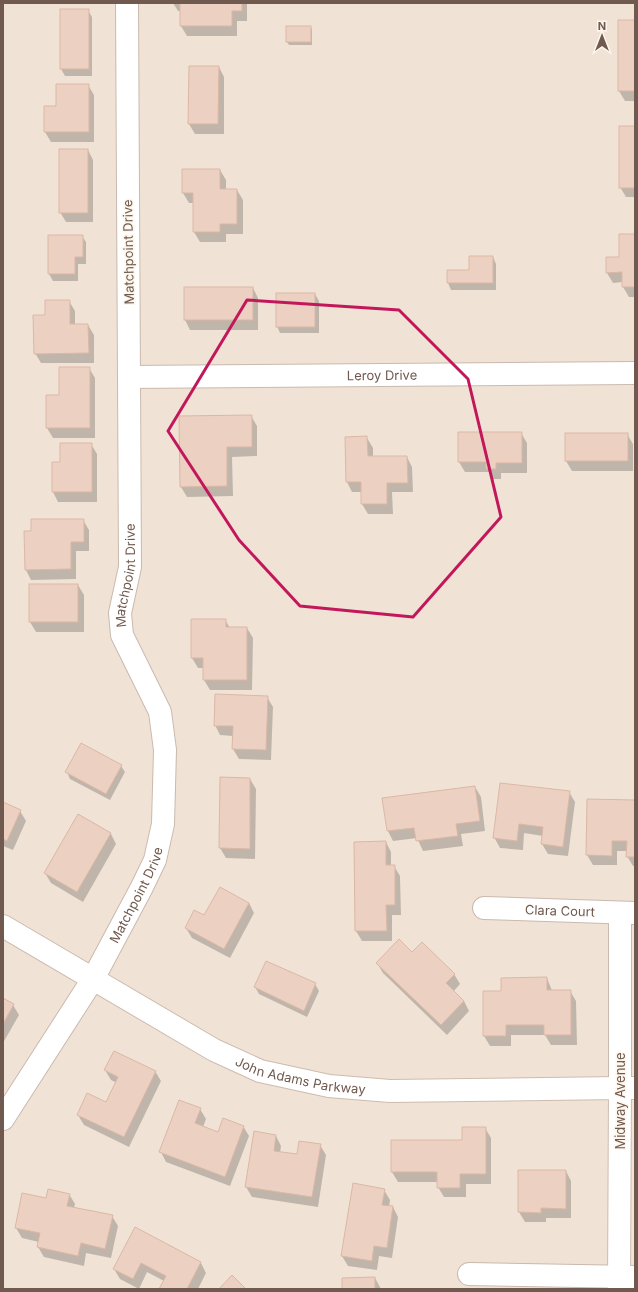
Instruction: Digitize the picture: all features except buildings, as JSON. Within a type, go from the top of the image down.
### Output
[{"type":"street","name":"Matchpoint Drive","points":[[3,1119],[93,979],[155,860],[163,824],[165,750],[160,712],[122,636],[120,613],[130,567],[127,3]]},
{"type":"street","name":"Leroy Drive","points":[[129,377],[635,373]]},
{"type":"street","name":"Clara Court","points":[[484,908],[628,913]]},
{"type":"street","name":"Midway Avenue","points":[[624,1281],[628,913]]},
{"type":"street","name":"John Adams Parkway","points":[[3,926],[214,1050],[260,1071],[329,1086],[390,1091],[627,1088]]},
{"type":"street","points":[[469,1274],[624,1281]]},
{"type":"highlighted area","points":[[247,300],[399,310],[468,379],[501,517],[413,617],[300,606],[239,540],[168,431]]},
{"type":"shaded area","points":[[3,3],[635,3],[635,1289],[3,1289]]}]
